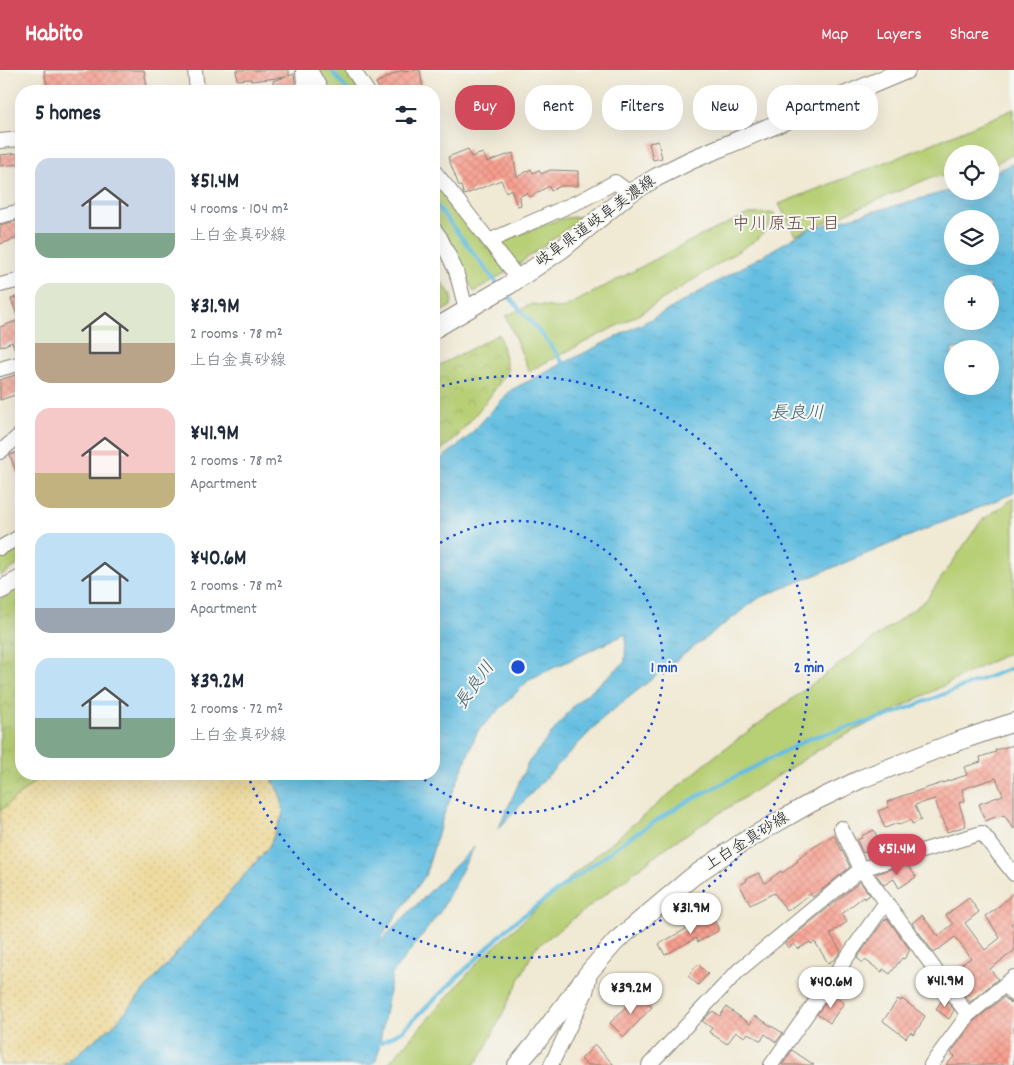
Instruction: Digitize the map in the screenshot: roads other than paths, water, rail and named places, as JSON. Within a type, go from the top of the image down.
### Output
[{"type":"main road","name":"岐阜県道岐阜美濃線","points":[[440,325],[513,282],[562,249],[630,193],[657,176],[906,70]]},
{"type":"main road","points":[[0,590],[15,582]]},
{"type":"main road","name":"上白金真砂線","points":[[517,1065],[590,971],[616,941],[692,877],[743,842],[809,804],[861,779],[961,740],[1014,722]]},
{"type":"street","points":[[195,70],[196,85]]},
{"type":"street","points":[[304,70],[302,72],[305,85]]},
{"type":"street","points":[[310,70],[319,85]]},
{"type":"street","points":[[353,70],[363,85]]},
{"type":"street","points":[[0,141],[15,140]]},
{"type":"street","points":[[440,178],[489,241],[513,282]]},
{"type":"street","points":[[489,241],[584,199],[615,182],[630,193]]},
{"type":"street","points":[[0,216],[15,212]]},
{"type":"street","points":[[440,237],[473,305]]},
{"type":"street","points":[[0,285],[15,281]]},
{"type":"street","points":[[0,369],[15,365]]},
{"type":"street","points":[[0,452],[15,439]]},
{"type":"street","points":[[0,548],[15,539]]},
{"type":"street","points":[[841,828],[860,870],[886,902],[968,1015]]},
{"type":"street","points":[[649,1065],[739,970],[860,870],[982,833],[1014,874]]},
{"type":"street","points":[[771,1065],[886,902]]},
{"type":"street","points":[[551,1065],[586,992],[590,971]]},
{"type":"street","points":[[931,1065],[968,1015],[1011,986]]},
{"type":"water","name":"長良川","points":[[1014,163],[1014,493],[759,598],[603,718],[498,829],[528,763],[575,704],[625,662],[626,634],[530,679],[477,732],[443,817],[425,876],[375,946],[474,847],[440,912],[392,974],[377,1059],[372,1065],[62,1065],[114,1025],[269,847],[283,814],[281,797],[273,780],[440,780],[440,460],[467,438],[511,390],[661,314],[809,229],[944,192],[944,200],[999,200],[999,170]]},
{"type":"waterway","points":[[331,70],[343,85]]},
{"type":"waterway","points":[[440,210],[498,285]]},
{"type":"waterway","points":[[505,292],[549,343],[565,366]]},
{"type":"waterway","points":[[377,1045],[403,1030],[512,924],[629,838],[681,805],[810,738],[885,717],[1014,667]]},
{"type":"district","name":"中川原五丁目","points":[[786,225]]}]
